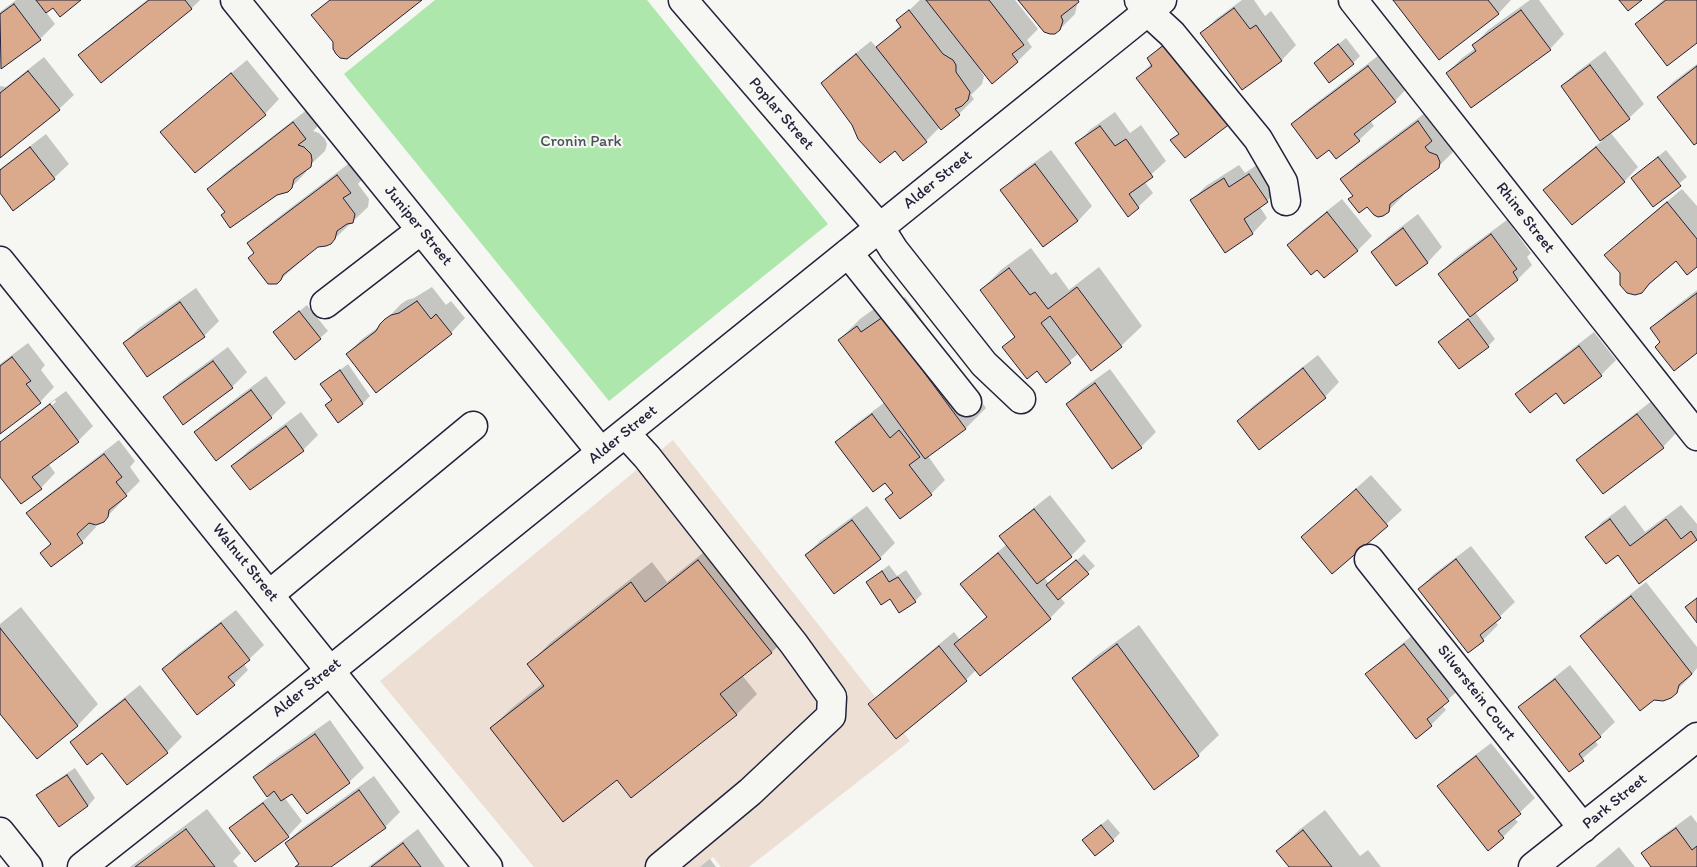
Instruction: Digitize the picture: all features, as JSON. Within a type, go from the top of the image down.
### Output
[{"type":"street","name":"Juniper Street","points":[[235,0],[601,452]]},
{"type":"street","name":"Poplar Street","points":[[683,0],[880,228],[894,250],[984,364],[1021,399]]},
{"type":"street","name":"Rhine Street","points":[[1353,0],[1697,436]]},
{"type":"street","points":[[1150,4],[1172,34],[1258,139],[1283,182],[1286,201]]},
{"type":"street","name":"Alder Street","points":[[82,867],[880,228],[1150,4]]},
{"type":"street","points":[[325,304],[421,230]]},
{"type":"street","points":[[848,253],[967,402]]},
{"type":"street","name":"Walnut Street","points":[[0,260],[488,867]]},
{"type":"street","points":[[270,594],[473,426]]},
{"type":"street","points":[[625,433],[647,457],[794,644],[832,697],[831,716],[750,792],[660,867]]},
{"type":"street","name":"Silverstein Court","points":[[1369,559],[1583,828]]},
{"type":"street","name":"Park Street","points":[[1533,867],[1697,737]]},
{"type":"street","points":[[0,832],[28,867]]},
{"type":"shaded area","points":[[673,440],[910,741],[749,867],[721,867],[713,857],[700,867],[534,867],[380,681]]},
{"type":"green space","name":"Cronin Park","points":[[435,0],[647,0],[828,224],[609,401],[344,74]]},
{"type":"building","points":[[36,0],[81,0],[60,17],[53,8],[46,13]]},
{"type":"building","points":[[149,0],[185,0],[192,9],[101,83],[78,55]]},
{"type":"building","points":[[330,0],[422,0],[347,59],[340,58],[336,54],[333,49],[333,42],[311,15]]},
{"type":"building","points":[[926,0],[989,0],[1024,45],[1012,54],[1018,62],[992,84]]},
{"type":"building","points":[[1018,0],[1078,0],[1079,2],[1061,16],[1063,21],[1060,30],[1055,34],[1050,34],[1044,32]]},
{"type":"building","points":[[1393,0],[1488,0],[1499,14],[1439,60]]},
{"type":"building","points":[[1619,0],[1642,0],[1628,11]]},
{"type":"building","points":[[1666,0],[1697,0],[1697,43],[1667,66],[1635,24]]},
{"type":"building","points":[[14,4],[41,40],[1,69],[0,14]]},
{"type":"building","points":[[1234,8],[1250,29],[1256,25],[1282,61],[1242,90],[1200,33]]},
{"type":"building","points":[[909,10],[943,54],[953,60],[956,65],[956,72],[970,92],[968,100],[962,106],[955,109],[960,115],[941,130],[876,47],[901,27],[896,20]]},
{"type":"building","points":[[1521,10],[1551,50],[1471,108],[1446,73],[1476,51],[1472,45]]},
{"type":"building","points":[[1169,41],[1231,123],[1185,158],[1170,140],[1179,134],[1136,78],[1152,66],[1147,58]]},
{"type":"building","points":[[1338,44],[1354,64],[1329,83],[1314,63]]},
{"type":"building","points":[[856,54],[927,142],[903,161],[895,151],[880,163],[858,139],[852,125],[821,83]]},
{"type":"building","points":[[1590,65],[1630,119],[1600,141],[1561,86]]},
{"type":"building","points":[[1368,66],[1396,102],[1354,134],[1360,141],[1336,159],[1329,150],[1317,159],[1291,124]]},
{"type":"building","points":[[1697,66],[1697,143],[1694,145],[1657,97]]},
{"type":"building","points":[[28,71],[60,110],[0,158],[0,93]]},
{"type":"building","points":[[231,73],[266,115],[195,173],[160,132]]},
{"type":"building","points":[[1418,121],[1432,141],[1425,147],[1429,152],[1437,155],[1440,162],[1439,168],[1390,204],[1389,212],[1383,216],[1378,217],[1374,215],[1367,207],[1359,213],[1348,199],[1353,196],[1340,179]]},
{"type":"building","points":[[293,122],[306,139],[298,145],[304,147],[311,154],[311,167],[294,179],[292,188],[288,192],[277,195],[230,228],[221,215],[225,212],[207,189]]},
{"type":"building","points":[[1100,126],[1115,146],[1126,139],[1153,177],[1129,194],[1139,208],[1128,217],[1075,143]]},
{"type":"building","points":[[30,147],[55,179],[13,211],[0,193],[0,170]]},
{"type":"building","points":[[1596,147],[1625,182],[1572,225],[1543,190]]},
{"type":"building","points":[[1658,157],[1681,186],[1653,207],[1631,178]]},
{"type":"building","points":[[1035,164],[1078,221],[1043,247],[1000,190]]},
{"type":"building","points":[[1249,174],[1268,202],[1244,219],[1253,234],[1225,253],[1190,200],[1224,178],[1229,187]]},
{"type":"building","points":[[337,175],[351,193],[343,198],[355,214],[353,223],[347,224],[337,231],[335,239],[331,244],[318,247],[283,275],[277,284],[268,284],[248,258],[254,253],[247,243]]},
{"type":"building","points":[[1667,202],[1697,239],[1697,267],[1687,275],[1676,261],[1649,284],[1642,293],[1635,295],[1627,293],[1620,285],[1620,273],[1604,255]]},
{"type":"building","points":[[1327,212],[1358,251],[1324,278],[1317,270],[1311,275],[1287,245]]},
{"type":"building","points":[[1403,228],[1428,263],[1396,286],[1371,252]]},
{"type":"building","points":[[1491,234],[1517,269],[1513,272],[1518,280],[1470,317],[1438,274]]},
{"type":"building","points":[[1009,268],[1030,295],[1035,292],[1048,309],[1077,287],[1122,347],[1091,371],[1050,316],[1041,323],[1071,363],[1046,383],[1037,371],[1027,379],[1002,347],[1015,337],[980,290]]},
{"type":"building","points":[[1697,293],[1697,353],[1674,371],[1655,347],[1660,342],[1650,328]]},
{"type":"building","points":[[417,301],[431,319],[436,314],[452,334],[376,393],[346,354],[376,331],[385,319],[399,313]]},
{"type":"building","points":[[180,302],[205,337],[147,377],[123,343]]},
{"type":"building","points":[[299,311],[321,339],[295,360],[273,332]]},
{"type":"building","points":[[883,317],[966,429],[925,459],[838,340],[857,326],[861,332]]},
{"type":"building","points":[[1468,319],[1489,347],[1459,369],[1438,342]]},
{"type":"building","points":[[1579,346],[1602,376],[1564,404],[1556,393],[1530,413],[1515,394]]},
{"type":"building","points":[[12,357],[31,381],[26,384],[41,403],[0,434],[0,366]]},
{"type":"building","points":[[213,361],[233,388],[183,425],[163,397]]},
{"type":"building","points":[[1303,368],[1326,398],[1259,450],[1237,421]]},
{"type":"building","points":[[340,370],[363,404],[338,423],[325,405],[332,400],[320,384]]},
{"type":"building","points":[[1095,383],[1142,448],[1112,469],[1066,404]]},
{"type":"building","points":[[251,390],[272,418],[216,461],[194,432]]},
{"type":"building","points":[[50,404],[79,442],[32,477],[42,489],[21,504],[0,477],[0,442]]},
{"type":"building","points":[[872,414],[890,438],[899,430],[920,457],[909,465],[932,495],[900,519],[885,499],[893,493],[885,483],[873,492],[835,442]]},
{"type":"building","points":[[1637,414],[1664,448],[1603,494],[1576,460]]},
{"type":"building","points":[[286,426],[304,451],[250,490],[231,466]]},
{"type":"building","points":[[104,454],[122,477],[116,482],[127,496],[109,510],[108,517],[104,522],[96,525],[89,523],[77,534],[83,543],[51,567],[40,553],[51,544],[26,513]]},
{"type":"building","points":[[1356,489],[1388,526],[1332,574],[1301,537]]},
{"type":"building","points":[[1034,509],[1072,557],[1037,584],[999,536]]},
{"type":"building","points":[[1610,519],[1630,546],[1666,519],[1681,539],[1691,531],[1697,540],[1639,584],[1618,555],[1606,564],[1585,537]]},
{"type":"building","points":[[852,520],[881,559],[834,594],[805,555]]},
{"type":"building","points":[[998,553],[1051,619],[980,676],[954,644],[987,617],[960,584]]},
{"type":"building","points":[[1456,559],[1501,618],[1480,635],[1484,641],[1468,653],[1418,589]]},
{"type":"building","points":[[698,560],[772,653],[720,694],[737,715],[631,798],[617,780],[563,822],[490,728],[544,686],[527,664],[631,582],[645,602]]},
{"type":"building","points":[[1076,560],[1089,574],[1058,600],[1046,585]]},
{"type":"building","points":[[882,571],[889,582],[898,577],[916,602],[899,613],[890,599],[881,605],[866,582]]},
{"type":"building","points":[[1631,596],[1692,674],[1679,685],[1677,693],[1671,698],[1663,701],[1654,700],[1640,711],[1580,636]]},
{"type":"building","points":[[1697,598],[1697,623],[1685,607]]},
{"type":"building","points":[[221,623],[250,660],[228,677],[235,685],[197,715],[162,669]]},
{"type":"building","points":[[0,628],[78,726],[37,759],[0,714]]},
{"type":"building","points":[[1117,644],[1199,756],[1154,790],[1072,678]]},
{"type":"building","points":[[1404,644],[1449,701],[1427,719],[1432,726],[1416,739],[1365,674]]},
{"type":"building","points":[[939,646],[967,681],[896,739],[868,704]]},
{"type":"building","points":[[1555,679],[1601,737],[1579,754],[1584,761],[1569,772],[1518,707]]},
{"type":"building","points":[[125,699],[168,753],[127,785],[102,753],[87,765],[70,742]]},
{"type":"building","points":[[315,734],[350,783],[307,814],[292,794],[281,801],[274,791],[267,797],[253,777]]},
{"type":"building","points":[[1476,756],[1521,814],[1498,831],[1504,838],[1488,851],[1437,786]]},
{"type":"building","points":[[67,775],[88,806],[59,827],[36,795]]},
{"type":"building","points":[[359,790],[386,828],[331,867],[295,867],[299,864],[285,843]]},
{"type":"building","points":[[263,803],[289,837],[255,862],[229,828]]},
{"type":"building","points":[[1101,825],[1114,841],[1095,856],[1082,840]]},
{"type":"building","points":[[1676,828],[1692,850],[1697,846],[1697,867],[1651,867],[1641,853]]},
{"type":"building","points":[[186,829],[215,867],[135,867]]},
{"type":"building","points":[[1303,830],[1332,867],[1289,867],[1276,851]]},
{"type":"building","points":[[403,843],[421,867],[371,867]]}]
